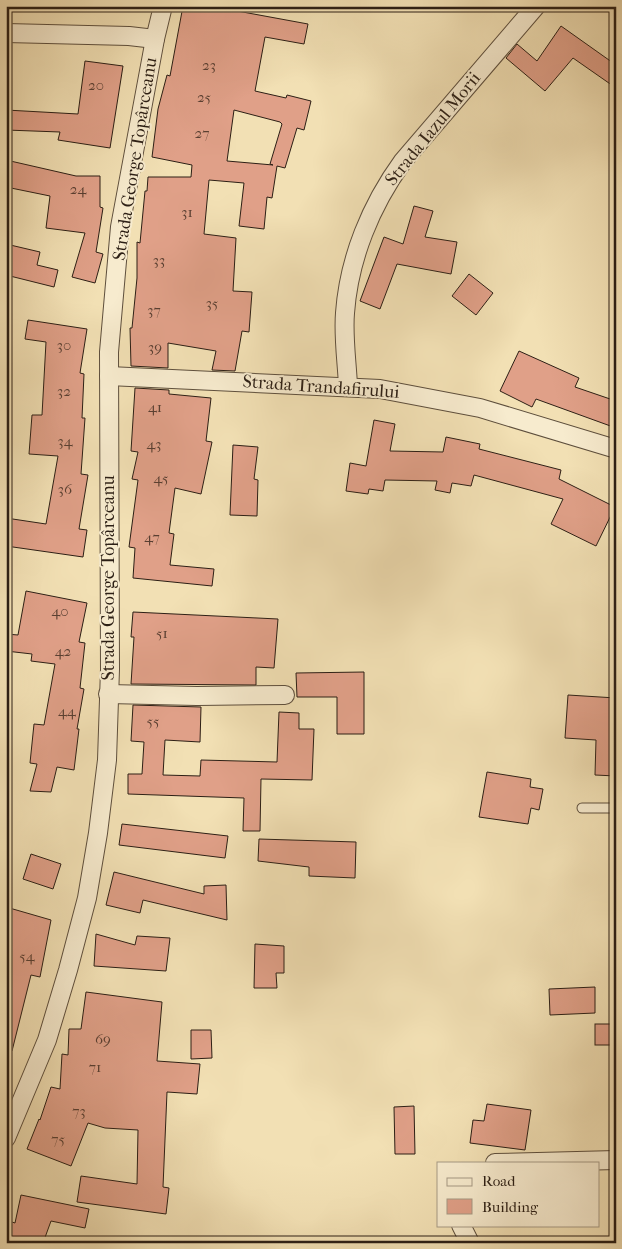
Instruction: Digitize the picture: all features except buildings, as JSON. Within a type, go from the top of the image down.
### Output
[{"type":"street","name":"Strada George Topârceanu","points":[[6,1138],[47,1040],[87,898],[107,760],[110,669],[109,376],[120,227],[155,39],[163,6]]},
{"type":"street","name":"Strada Iazul Morii","points":[[348,386],[346,304],[356,255],[370,216],[384,187],[403,161],[536,6]]},
{"type":"street","points":[[6,33],[155,39]]},
{"type":"street","name":"Strada Trandafirului","points":[[109,376],[380,388],[480,408],[616,449]]},
{"type":"street","points":[[108,694],[285,695]]},
{"type":"street","points":[[535,1162],[616,1160]]},
{"type":"street","points":[[462,1226],[470,1243]]},
{"type":"lane","points":[[582,808],[616,808]]}]
